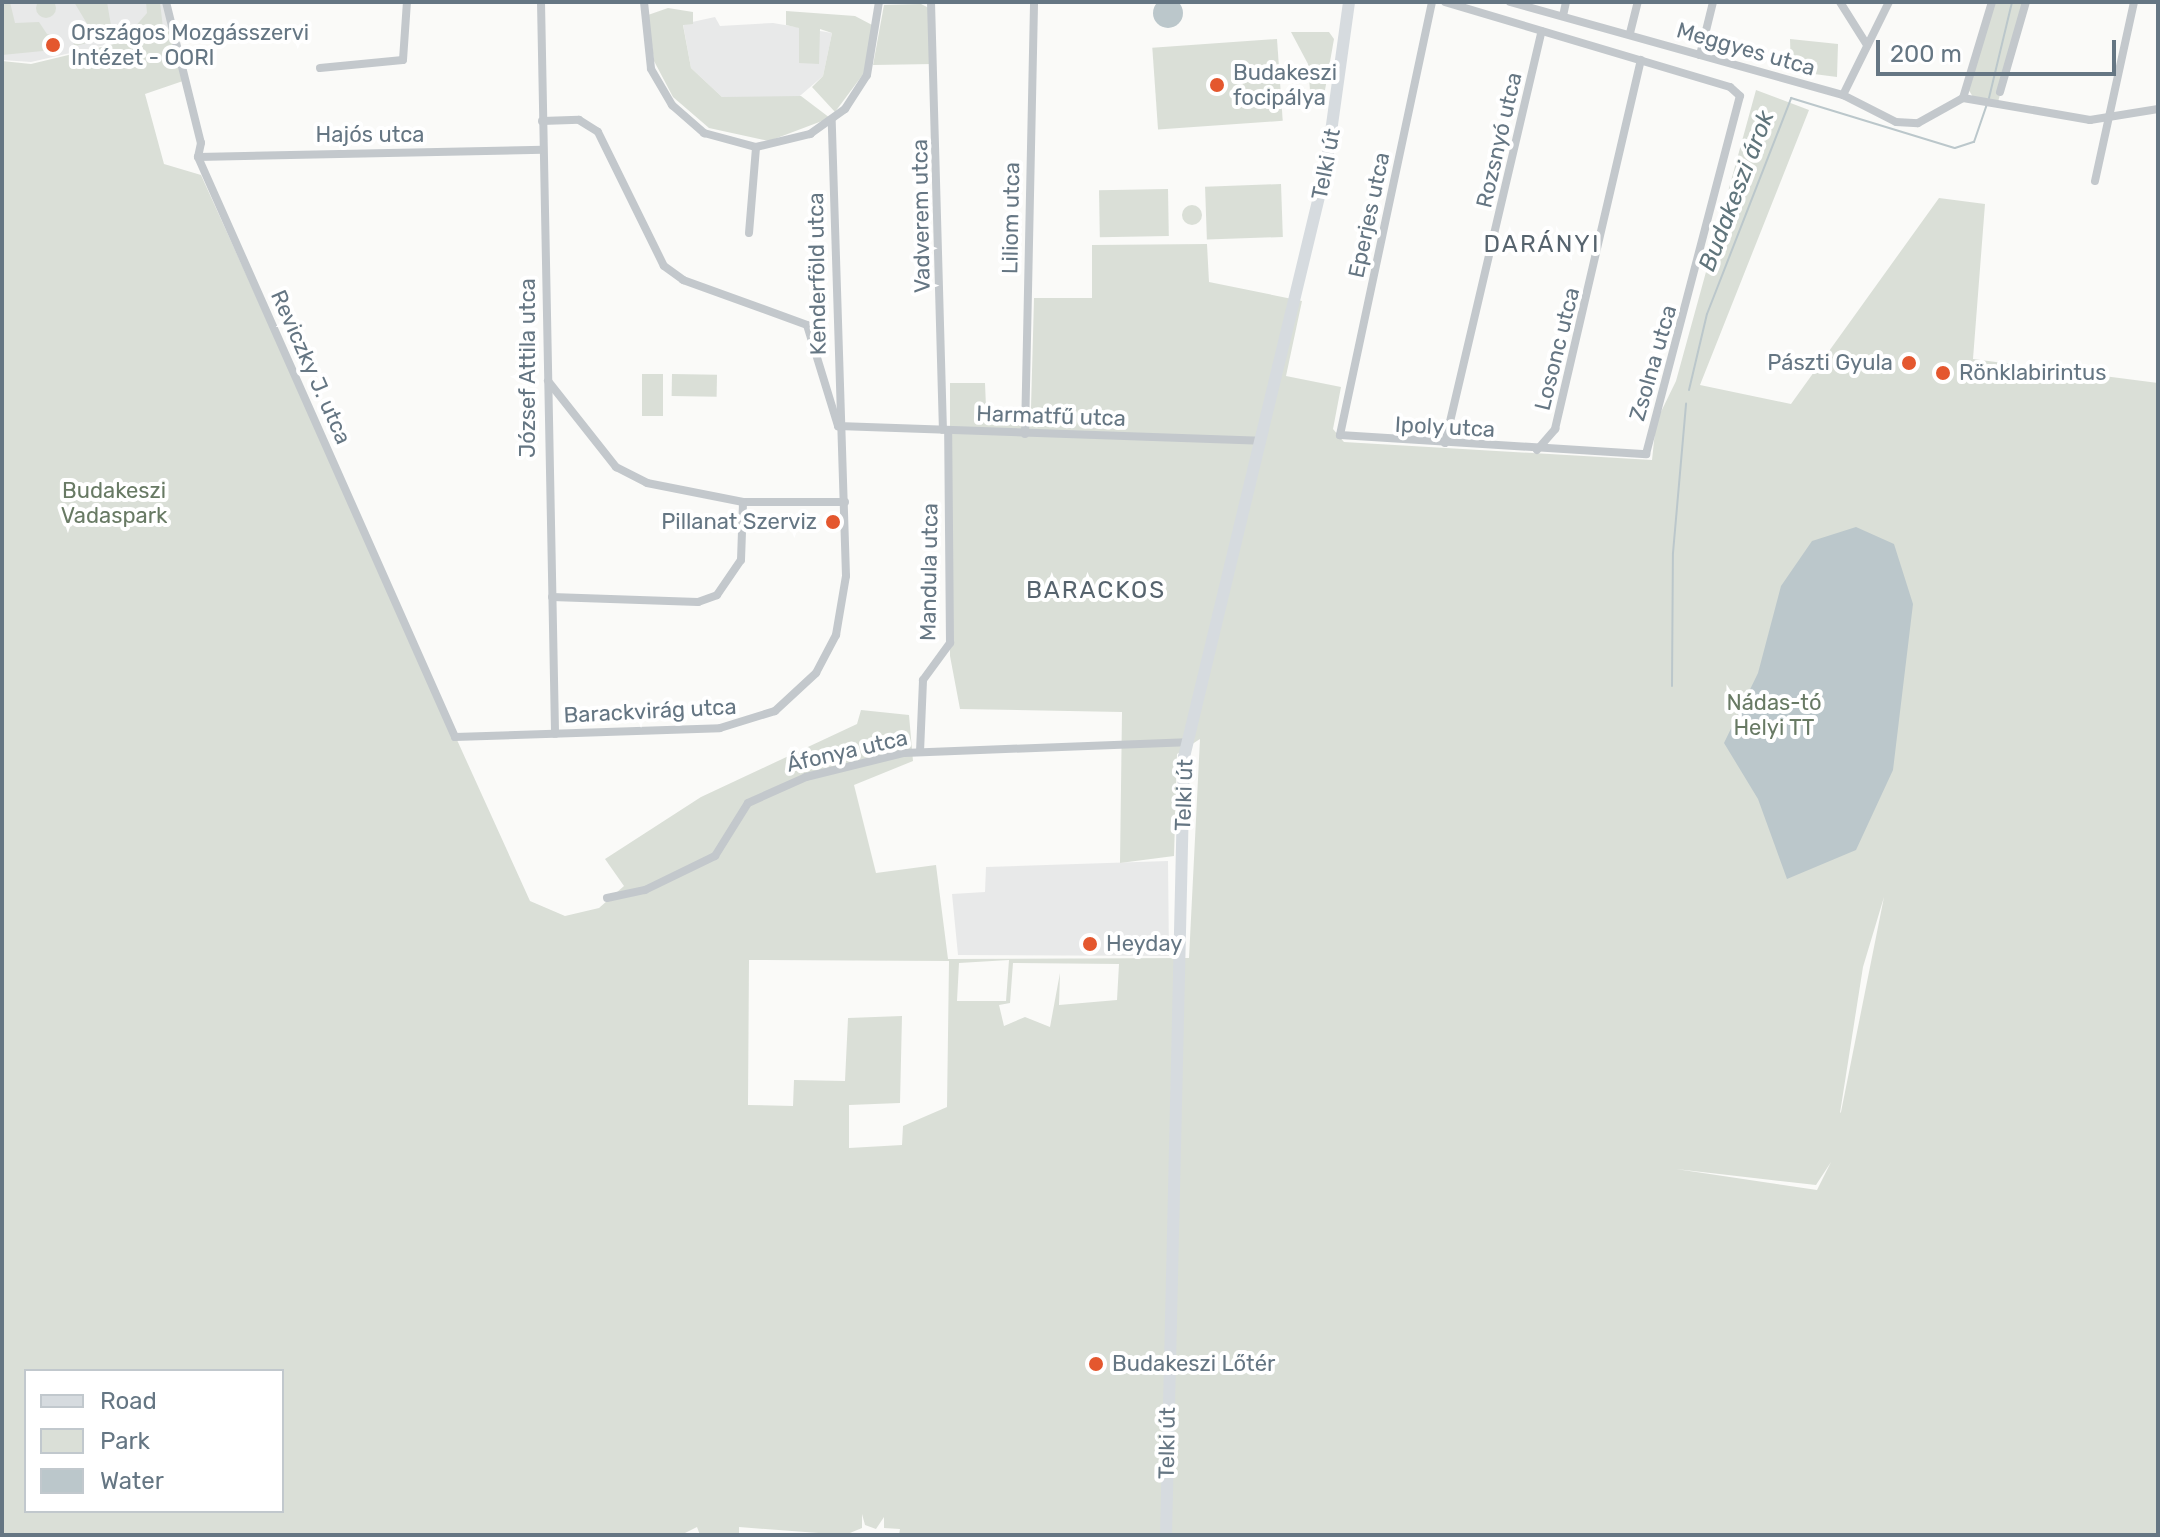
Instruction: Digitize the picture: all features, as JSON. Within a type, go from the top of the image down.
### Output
[{"type":"main road","name":"Telki út","points":[[1166,1535],[1186,742],[1261,441],[1344,73],[1352,2]]},
{"type":"street","name":"Reviczky J. utca","points":[[166,2],[201,143],[198,157],[455,737]]},
{"type":"street","points":[[320,68],[403,60],[407,2]]},
{"type":"street","name":"József Attila utca","points":[[541,2],[555,734]]},
{"type":"street","points":[[644,2],[651,69],[672,105],[704,133],[756,147],[784,144],[832,121],[867,75],[879,2]]},
{"type":"street","name":"Vadverem utca","points":[[931,2],[945,430]]},
{"type":"street","name":"Liliom utca","points":[[1025,434],[1034,2]]},
{"type":"street","name":"Eperjes utca","points":[[1340,435],[1431,2]]},
{"type":"street","points":[[1445,2],[1641,60]]},
{"type":"street","name":"Meggyes utca","points":[[1510,2],[1630,33],[1843,95],[1912,124],[1963,98]]},
{"type":"street","points":[[1563,16],[1566,2]]},
{"type":"street","points":[[1630,33],[1638,2]]},
{"type":"street","points":[[1700,55],[1713,2]]},
{"type":"street","points":[[1838,2],[1867,45]]},
{"type":"street","points":[[1843,95],[1889,2]]},
{"type":"street","points":[[1992,2],[1963,98],[2090,120],[2108,113],[2158,109]]},
{"type":"street","points":[[2000,92],[2026,2]]},
{"type":"street","points":[[2095,181],[2134,2]]},
{"type":"street","name":"Rozsnyó utca","points":[[1445,443],[1538,30],[1539,10]]},
{"type":"street","name":"Zsolna utca","points":[[1641,60],[1740,96],[1646,454]]},
{"type":"street","name":"Losonc utca","points":[[1536,451],[1555,429],[1641,60]]},
{"type":"street","points":[[542,121],[579,120],[598,132],[664,266],[683,280],[807,325],[838,426]]},
{"type":"street","name":"Kenderföld utca","points":[[832,121],[838,426]]},
{"type":"street","points":[[749,233],[756,147]]},
{"type":"street","name":"Hajós utca","points":[[198,157],[543,150]]},
{"type":"street","points":[[548,381],[629,475],[743,502],[845,502]]},
{"type":"street","name":"Harmatfű utca","points":[[838,426],[1261,441]]},
{"type":"street","name":"Barackvirág utca","points":[[455,737],[720,728],[775,711],[816,673],[836,635],[845,591],[845,502],[838,426]]},
{"type":"street","name":"Mandula utca","points":[[920,752],[923,680],[950,643],[945,430]]},
{"type":"street","name":"Ipoly utca","points":[[1340,435],[1536,451],[1646,454]]},
{"type":"street","points":[[552,597],[698,602],[717,595],[741,560],[743,502]]},
{"type":"street","name":"Áfonya utca","points":[[607,898],[645,890],[715,856],[734,817],[782,784],[920,752],[1186,742]]},
{"type":"shaded area","name":"Országos Mozgásszervi Intézet - OORI","points":[[2,2],[164,2],[171,30],[31,62],[2,60]]},
{"type":"shaded area","points":[[715,17],[720,26],[773,23],[832,33],[823,76],[794,101],[722,97],[691,68],[683,24]]},
{"type":"shaded area","points":[[1168,861],[1169,956],[958,955],[952,894],[985,892],[986,867]]},
{"type":"green space","points":[[42,-1],[50,-1],[55,4],[55,12],[50,17],[42,17],[37,12],[37,4]]},
{"type":"green space","points":[[2,2],[10,2],[15,23],[39,22],[47,34],[60,36],[63,49],[2,55]]},
{"type":"green space","points":[[74,2],[107,2],[113,37],[75,46],[71,39],[92,32]]},
{"type":"green space","points":[[146,2],[160,2],[163,28],[127,36],[147,13]]},
{"type":"green space","points":[[1990,2],[2025,2],[1998,102],[1973,97],[1965,84]]},
{"type":"green space","points":[[921,4],[929,8],[933,64],[873,65],[884,5]]},
{"type":"green space","points":[[668,8],[693,12],[693,24],[683,25],[691,68],[722,97],[801,96],[830,118],[769,141],[709,128],[673,97],[654,61],[648,15]]},
{"type":"green space","points":[[786,11],[855,16],[874,26],[864,73],[835,112],[812,87],[823,76],[832,33],[820,29],[819,64],[799,63],[799,28],[786,25]]},
{"type":"green space","points":[[172,30],[183,81],[145,94],[164,164],[201,175],[530,901],[565,916],[599,908],[624,886],[605,859],[701,797],[857,724],[861,710],[909,715],[913,761],[854,785],[876,873],[936,865],[948,959],[1189,958],[1200,739],[1177,754],[1174,856],[1120,863],[1122,712],[960,709],[950,656],[950,383],[985,383],[986,407],[1031,408],[1034,298],[1092,298],[1092,245],[1207,244],[1209,282],[1302,301],[1286,376],[1341,387],[1333,429],[1344,442],[1652,460],[1656,422],[1676,381],[1756,90],[1809,110],[1700,385],[1791,404],[1939,198],[1985,204],[1973,359],[2158,383],[2158,1535],[899,1535],[900,1529],[884,1528],[884,1517],[876,1529],[865,1525],[862,1514],[862,1528],[845,1535],[739,1527],[739,1535],[700,1535],[697,1527],[681,1535],[2,1535],[2,61],[31,64]],"holes":[[[1884,897],[1840,1113],[1863,967]],[[749,960],[949,961],[947,1107],[903,1126],[902,1145],[849,1148],[849,1105],[900,1103],[902,1016],[848,1018],[845,1081],[794,1080],[793,1106],[748,1105]],[[1009,960],[1006,1001],[957,1001],[959,963]],[[1013,963],[1119,964],[1117,1000],[1059,1005],[1060,973],[1050,1027],[1025,1017],[1004,1026],[999,1005],[1010,1003]],[[1831,1162],[1817,1190],[1676,1169],[1816,1185]]]},
{"type":"green space","points":[[1291,32],[1329,32],[1334,39],[1322,107],[1311,104],[1308,64]]},
{"type":"green space","name":"Budakeszi focipálya","points":[[1277,39],[1283,121],[1158,130],[1152,48]]},
{"type":"green space","points":[[1790,39],[1838,44],[1837,77],[1791,71]]},
{"type":"green space","points":[[1281,184],[1283,237],[1207,240],[1205,187]]},
{"type":"green space","points":[[1168,189],[1169,236],[1100,237],[1099,190]]},
{"type":"green space","points":[[1188,205],[1196,205],[1202,215],[1196,225],[1188,225],[1182,219],[1182,211]]},
{"type":"green space","points":[[642,374],[663,374],[663,416],[642,416]]},
{"type":"green space","points":[[672,374],[717,375],[717,397],[672,396]]},
{"type":"water","points":[[1162,-1],[1174,-1],[1182,7],[1182,19],[1174,27],[1162,27],[1154,19],[1154,7]]},
{"type":"water","points":[[1856,527],[1894,544],[1913,604],[1893,770],[1856,850],[1787,879],[1758,799],[1724,743],[1758,673],[1781,586],[1812,541]]},
{"type":"waterway","name":"Budakeszi árok","points":[[1989,98],[2012,2]]},
{"type":"waterway","name":"Budakeszi árok","points":[[1689,390],[1707,314],[1791,98],[1955,148],[1974,142],[1987,104]]},
{"type":"waterway","name":"Budakeszi árok","points":[[1672,686],[1673,553],[1686,404]]},
{"type":"place","name":"Országos Mozgásszervi Intézet - OORI","points":[[53,45]]},
{"type":"place","name":"Budakeszi focipálya","points":[[1217,85]]},
{"type":"place","name":"Pászti Gyula","points":[[1909,363]]},
{"type":"place","name":"Rönklabirintus","points":[[1943,373]]},
{"type":"place","name":"Pillanat Szerviz","points":[[833,522]]},
{"type":"place","name":"Heyday","points":[[1090,944]]},
{"type":"place","name":"Budakeszi Lőtér","points":[[1096,1364]]},
{"type":"district","name":"DARÁNYI","points":[[1542,245]]},
{"type":"district","name":"BARACKOS","points":[[1096,591]]},
{"type":"park label","name":"Budakeszi Vadaspark","points":[[114,502]]},
{"type":"park label","name":"Nádas-tó Helyi TT","points":[[1774,714]]}]
